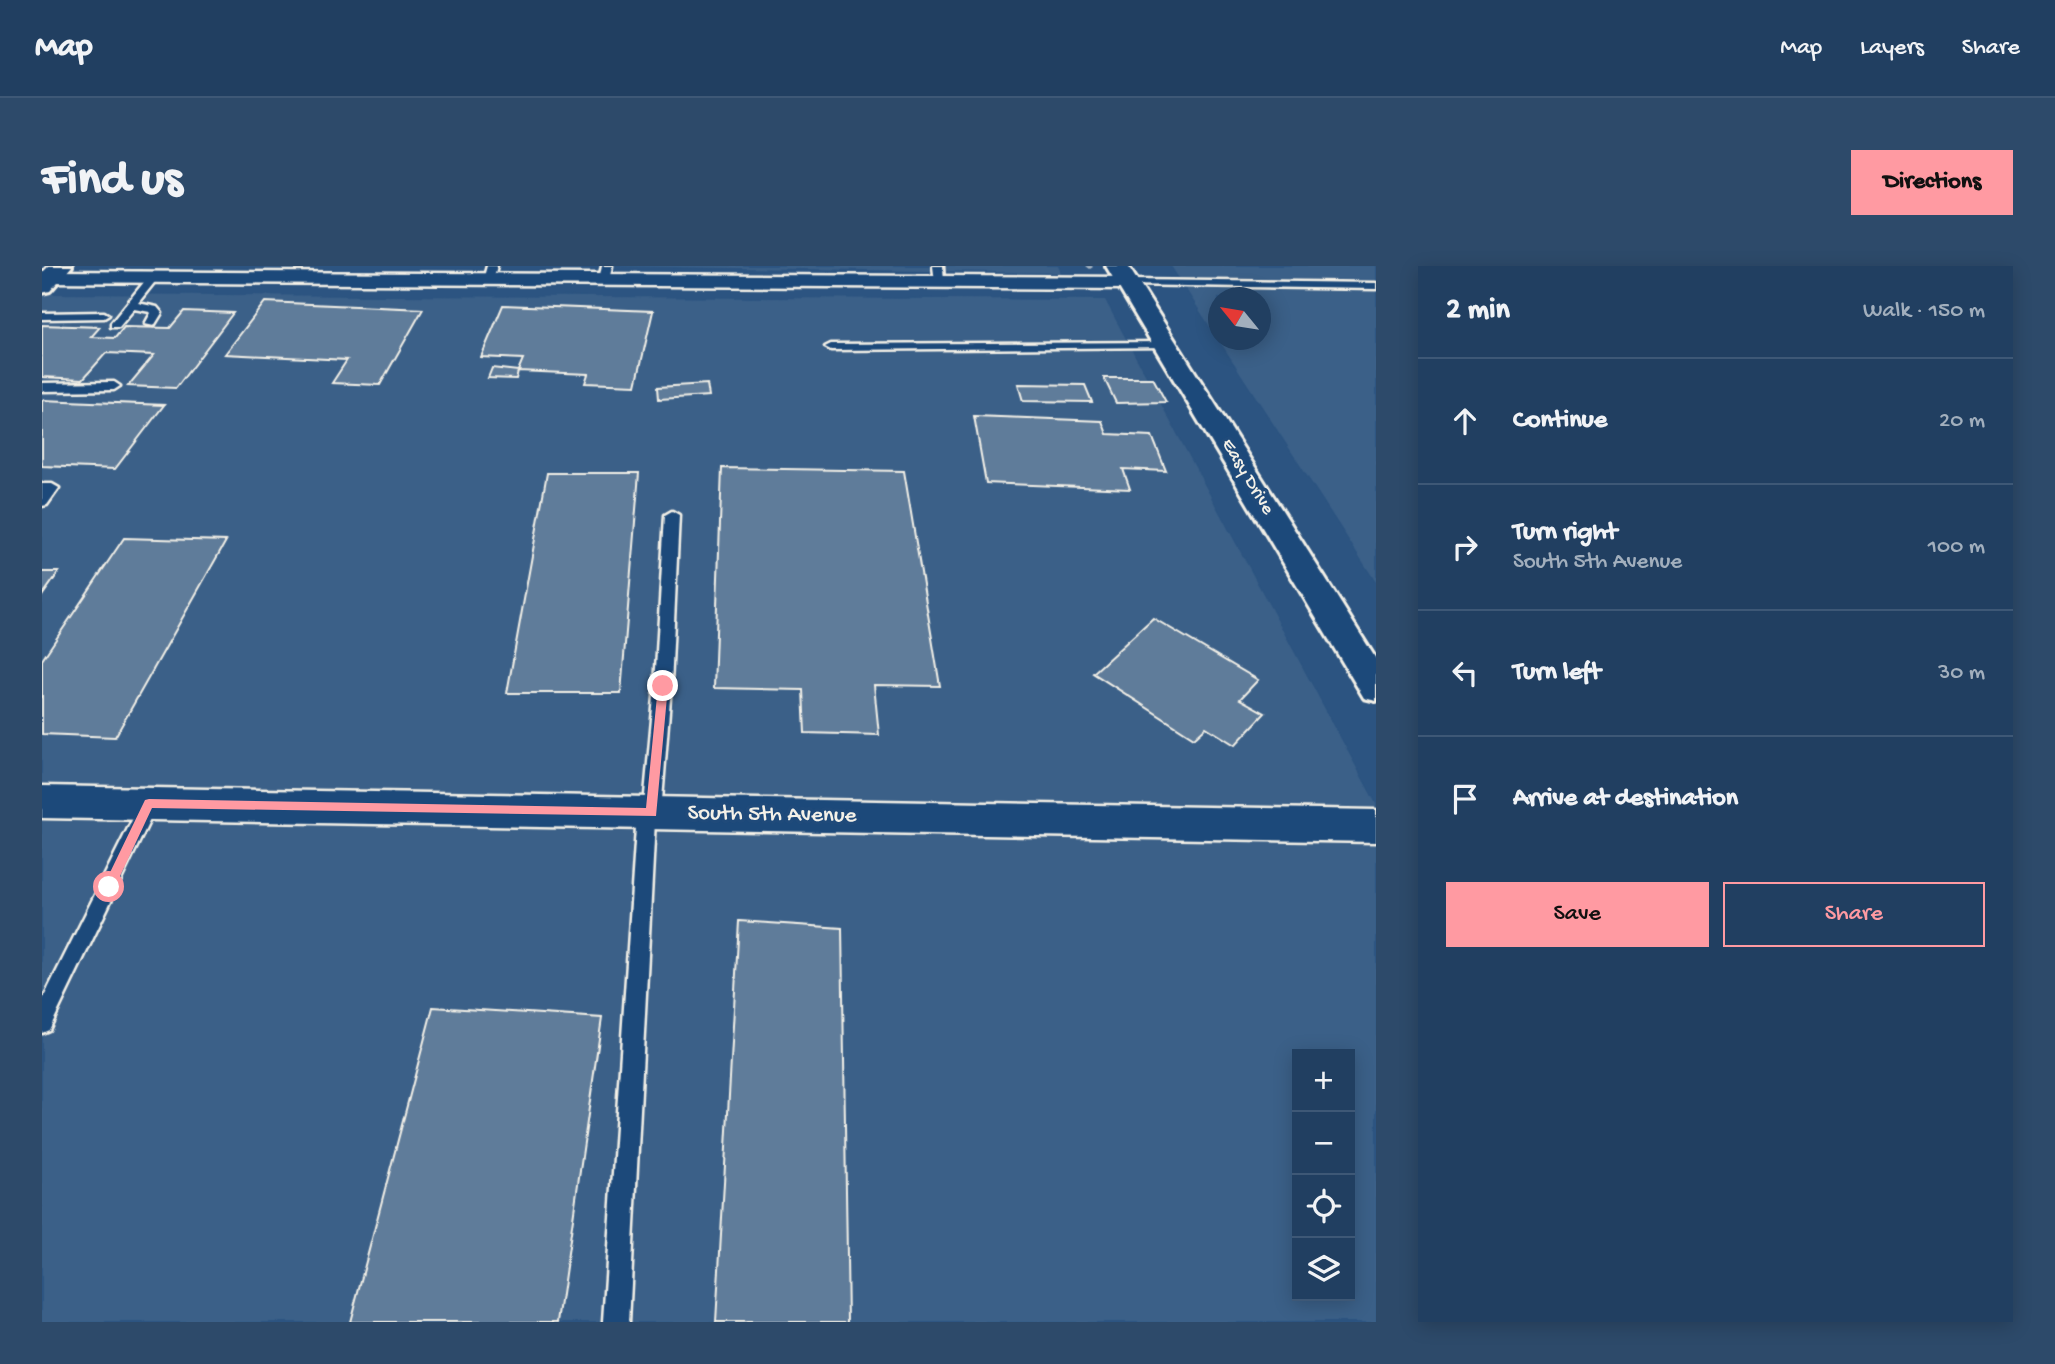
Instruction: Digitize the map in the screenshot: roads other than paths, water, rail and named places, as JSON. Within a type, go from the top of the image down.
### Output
[{"type":"street","points":[[49,277],[490,273],[1123,274]]},
{"type":"street","name":"Easy Drive","points":[[1123,274],[1376,688]]},
{"type":"street","name":"South 5th Avenue","points":[[42,802],[1376,826]]},
{"type":"lane","points":[[1123,274],[1376,286]]},
{"type":"lane","points":[[115,325],[153,278]]},
{"type":"lane","points":[[131,305],[153,309],[157,313],[150,324]]},
{"type":"lane","points":[[42,316],[104,315]]},
{"type":"lane","points":[[831,347],[1167,345]]},
{"type":"lane","points":[[42,387],[114,386]]},
{"type":"lane","points":[[42,488],[52,488],[42,502]]},
{"type":"lane","points":[[615,1322],[649,813],[663,686],[672,515]]},
{"type":"lane","points":[[42,1023],[149,803]]}]
